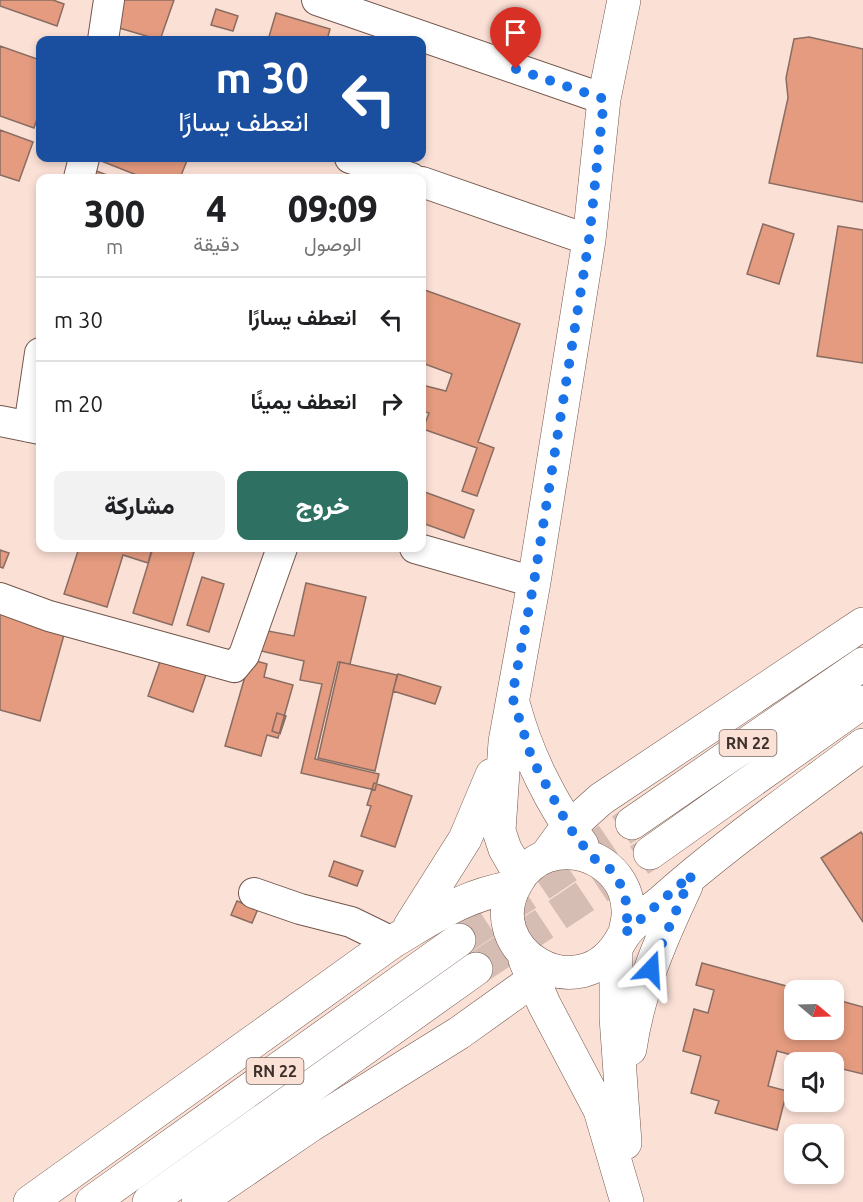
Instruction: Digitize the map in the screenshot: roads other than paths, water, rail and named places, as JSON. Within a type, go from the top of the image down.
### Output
[{"type":"main road","points":[[526,873],[505,849],[499,831],[505,742],[534,582],[589,240],[604,99],[624,0]]},
{"type":"main road","points":[[628,1202],[600,1110],[541,975],[512,936],[508,920],[508,903],[526,873],[569,827],[623,783],[863,624]]},
{"type":"main road","name":"RN 22","points":[[632,823],[863,664]]},
{"type":"main road","points":[[512,696],[532,759],[569,827],[592,857]]},
{"type":"main road","name":"RN 22","points":[[650,853],[863,702]]},
{"type":"main road","points":[[399,938],[465,839],[505,742]]},
{"type":"main road","points":[[198,1202],[320,1119],[459,1034],[541,975],[585,971],[608,958],[620,941],[692,874],[863,745]]},
{"type":"main road","points":[[30,1202],[399,938],[450,905],[492,891],[561,852],[577,852],[592,857],[610,869],[623,888],[628,911],[620,941],[615,993],[628,1202]]},
{"type":"main road","points":[[621,1114],[637,1009],[661,939],[692,874]]},
{"type":"main road","name":"RN 22","points":[[92,1202],[459,940]]},
{"type":"main road","name":"RN 22","points":[[149,1202],[476,969]]},
{"type":"street","points":[[104,36],[109,0]]},
{"type":"street","points":[[317,0],[421,36]]},
{"type":"street","points":[[426,38],[604,99]]},
{"type":"street","points":[[362,162],[399,174]]},
{"type":"street","points":[[426,183],[589,240]]},
{"type":"street","points":[[0,422],[35,428],[36,413]]},
{"type":"street","points":[[426,551],[534,582]]},
{"type":"street","points":[[0,598],[49,616],[234,667],[244,654],[281,552]]},
{"type":"street","points":[[254,892],[300,909],[351,922],[399,938]]},
{"type":"tunnel","points":[[459,940],[632,823]]},
{"type":"tunnel","points":[[476,969],[650,853]]}]
